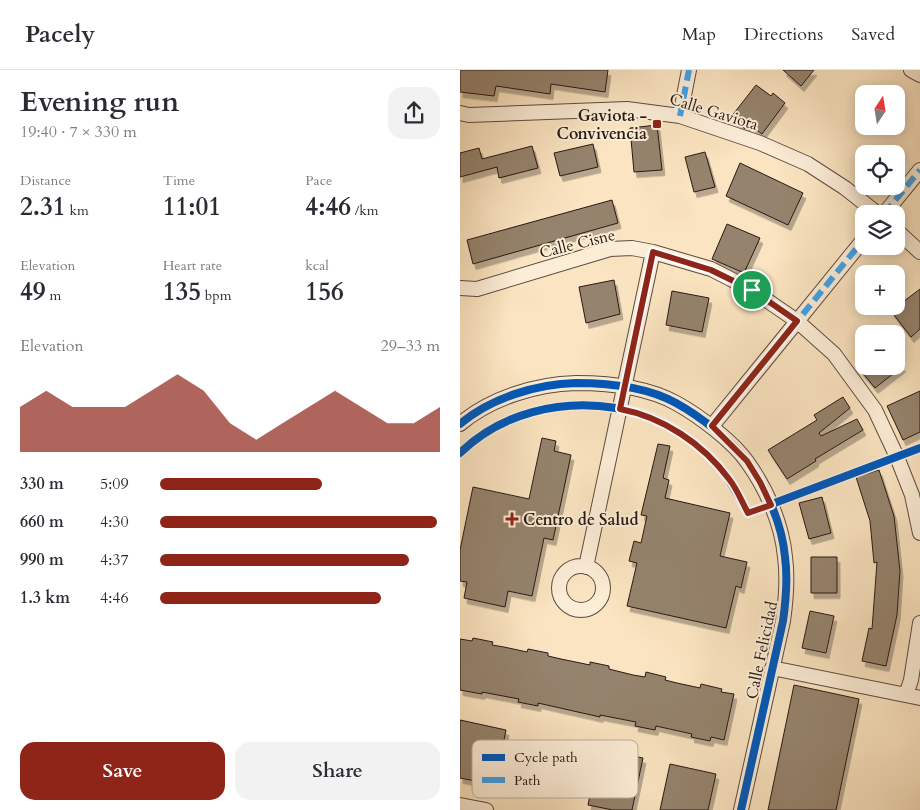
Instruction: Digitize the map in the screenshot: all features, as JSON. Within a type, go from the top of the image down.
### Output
[{"type":"street","points":[[680,116],[689,70]]},
{"type":"street","points":[[911,70],[920,75]]},
{"type":"street","name":"Calle Gaviota","points":[[460,113],[627,109],[680,116],[760,143],[808,164],[845,188],[867,205]]},
{"type":"street","points":[[891,205],[920,170]]},
{"type":"street","points":[[905,238],[920,252]]},
{"type":"street","name":"Calle Cisne","points":[[460,288],[477,289],[610,249],[632,248],[653,252],[719,274],[752,290],[797,321],[834,354],[875,410],[912,495],[920,533]]},
{"type":"street","points":[[712,426],[855,250]]},
{"type":"street","points":[[586,567],[653,252]]},
{"type":"street","name":"Calle Felicidad","points":[[460,424],[493,403],[530,390],[562,384],[591,383],[624,387],[650,393],[675,402],[712,426],[747,461],[763,489],[780,528],[785,557],[787,594],[783,621],[741,810]]},
{"type":"street","points":[[772,668],[913,697],[911,680],[920,622]]},
{"type":"street","points":[[460,805],[486,810]]},
{"type":"building","points":[[460,70],[608,70],[605,92],[551,84],[550,94],[496,86],[494,96],[460,92]]},
{"type":"building","points":[[783,70],[814,70],[801,86]]},
{"type":"building","points":[[756,85],[771,96],[773,93],[785,103],[762,134],[749,124],[745,129],[731,117]]},
{"type":"building","points":[[657,125],[662,170],[634,172],[630,128]]},
{"type":"building","points":[[593,144],[598,167],[560,176],[554,153]]},
{"type":"building","points":[[532,146],[538,168],[499,178],[497,167],[460,177],[460,153],[479,148],[482,159]]},
{"type":"building","points":[[705,152],[715,187],[694,192],[685,157]]},
{"type":"building","points":[[740,163],[803,193],[788,225],[726,196]]},
{"type":"building","points":[[612,200],[618,223],[473,264],[467,240]]},
{"type":"building","points":[[727,224],[760,238],[744,273],[712,259]]},
{"type":"building","points":[[614,280],[620,314],[586,323],[579,287]]},
{"type":"building","points":[[920,289],[920,329],[911,337],[905,329],[905,325],[902,325],[894,315],[905,315],[905,300]]},
{"type":"building","points":[[672,291],[709,298],[702,332],[666,325]]},
{"type":"building","points":[[864,375],[892,375],[875,388]]},
{"type":"building","points":[[920,391],[920,432],[903,440],[887,406]]},
{"type":"building","points":[[843,397],[850,408],[819,433],[821,436],[857,419],[863,430],[815,459],[816,461],[787,479],[768,450],[817,420],[814,415]]},
{"type":"building","name":"Centro de Salud","points":[[542,438],[556,441],[554,451],[571,455],[553,540],[544,538],[532,596],[508,591],[505,607],[464,598],[467,582],[460,581],[460,550],[473,487],[529,499]]},
{"type":"building","points":[[658,444],[670,446],[663,478],[669,480],[665,498],[730,513],[720,556],[747,562],[741,588],[736,586],[726,628],[627,606],[637,563],[629,561],[634,541],[641,543],[647,516],[641,515]]},
{"type":"building","points":[[879,470],[894,516],[900,571],[897,615],[886,666],[862,661],[869,628],[872,629],[877,562],[874,563],[870,521],[856,477]]},
{"type":"building","points":[[822,497],[831,533],[809,539],[799,503]]},
{"type":"building","points":[[811,557],[837,557],[837,593],[811,593]]},
{"type":"building","points":[[810,611],[834,616],[826,653],[802,648]]},
{"type":"building","points":[[473,638],[493,642],[492,645],[527,652],[528,649],[548,653],[548,656],[561,659],[590,665],[590,662],[609,666],[609,669],[633,675],[645,677],[646,672],[666,677],[665,680],[677,683],[700,688],[701,684],[722,689],[721,692],[734,694],[724,740],[711,737],[710,741],[691,737],[692,734],[656,726],[655,730],[635,726],[636,722],[600,715],[600,717],[538,703],[538,706],[518,702],[519,699],[482,692],[482,694],[460,690],[460,639],[472,641]]},
{"type":"building","points":[[794,685],[859,699],[836,810],[768,810]]},
{"type":"building","points":[[460,720],[506,730],[504,740],[472,740],[472,780],[460,778]]},
{"type":"building","points":[[638,757],[643,758],[638,782]]},
{"type":"building","points":[[670,764],[716,774],[708,810],[660,810]]},
{"type":"building","points":[[589,798],[635,798],[632,810],[613,810],[588,805]]},
{"type":"marked path","points":[[680,116],[689,70]]},
{"type":"marked path","points":[[891,205],[920,170]]},
{"type":"marked path","points":[[712,426],[855,250]]},
{"type":"marked path","points":[[624,387],[653,252]]},
{"type":"cycle path","points":[[460,424],[472,415],[500,400],[545,386],[576,383],[614,385],[653,393],[695,414],[734,446],[748,463],[767,496],[781,532],[786,565],[786,597],[783,621],[741,810]]},
{"type":"cycle path","points":[[460,453],[476,439],[494,428],[532,412],[574,406],[595,406],[632,411],[651,417],[669,426],[702,450],[726,476],[748,513],[920,448]]},
{"type":"place","name":"Gaviota - Convivencia","points":[[657,124]]},
{"type":"place","name":"Centro de Salud","points":[[512,519]]},
{"type":"route","points":[[653,252],[711,270],[752,290],[797,321],[712,426],[747,461],[771,505],[748,513],[730,481],[710,456],[699,447],[684,436],[648,416],[620,409],[653,252]]}]
